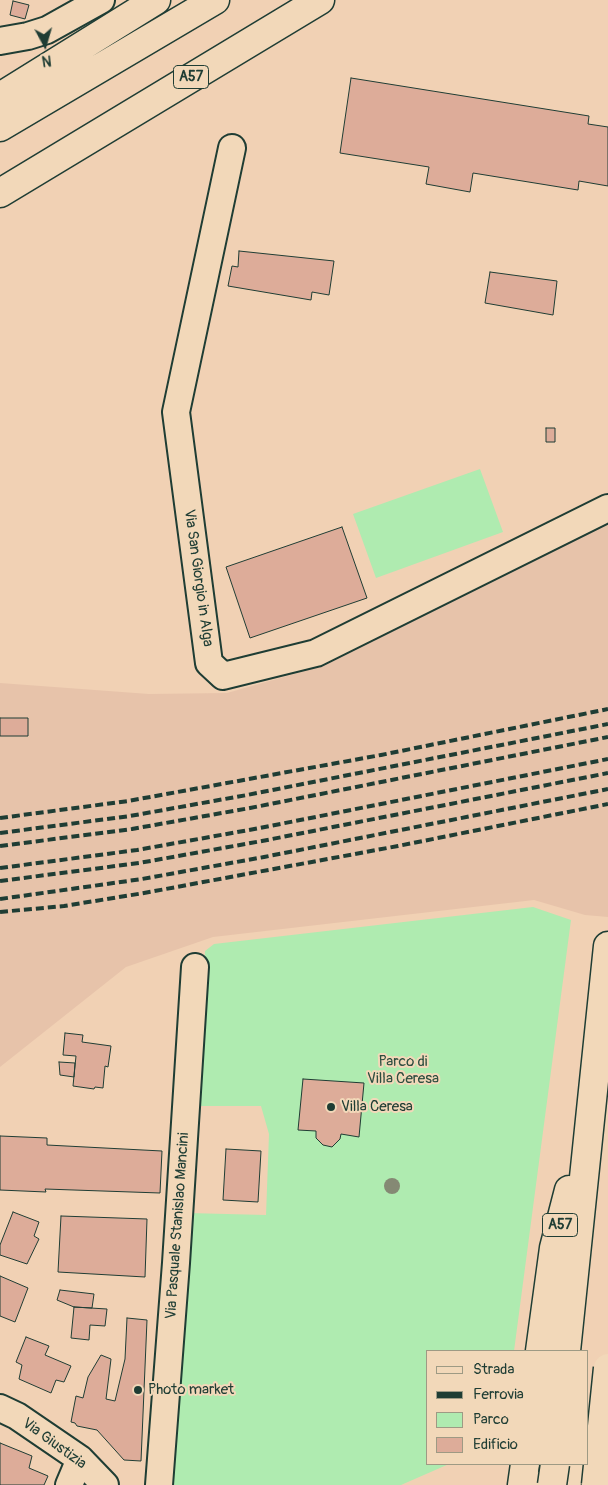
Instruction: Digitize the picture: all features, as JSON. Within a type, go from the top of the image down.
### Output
[{"type":"main road","points":[[0,96],[89,43],[156,0]]},
{"type":"main road","points":[[0,127],[215,0]]},
{"type":"main road","name":"A57","points":[[0,193],[320,0]]},
{"type":"main road","name":"A57","points":[[566,1350],[608,946]]},
{"type":"main road","name":"A57","points":[[540,1350],[554,1248],[592,1101]]},
{"type":"main road","points":[[544,1485],[597,1471],[608,1368]]},
{"type":"main road","points":[[522,1485],[525,1465]]},
{"type":"main road","points":[[552,1485],[555,1465]]},
{"type":"street","points":[[2,39],[28,36],[47,30],[101,0]]},
{"type":"street","name":"Via San Giorgio in Alga","points":[[232,148],[176,412],[209,663],[223,676],[316,653],[608,508]]},
{"type":"street","name":"Via Pasquale Stanislao Mancini","points":[[159,1485],[176,1263],[195,967]]},
{"type":"street","name":"Via Giustizia","points":[[0,1408],[17,1416],[80,1459],[105,1485]]},
{"type":"street","points":[[69,1485],[80,1459]]},
{"type":"shaded area","points":[[608,516],[608,917],[585,915],[534,900],[213,937],[126,967],[0,1067],[0,683],[149,694],[227,693],[305,671]]},
{"type":"green space","points":[[480,469],[503,532],[376,578],[353,514]]},
{"type":"green space","name":"Parco di Villa Ceresa","points":[[533,907],[571,920],[514,1350],[426,1350],[426,1465],[447,1465],[401,1485],[171,1485],[187,1213],[266,1215],[269,1134],[261,1106],[199,1106],[205,951],[214,944]]},
{"type":"building","points":[[13,1],[29,5],[25,19],[10,15]]},
{"type":"building","points":[[351,78],[589,116],[588,124],[608,127],[608,186],[579,181],[578,190],[473,173],[470,192],[426,184],[429,167],[340,153]]},
{"type":"building","points":[[239,251],[334,261],[329,295],[312,292],[311,300],[228,286],[232,266],[238,267]]},
{"type":"building","points":[[490,272],[557,281],[553,315],[485,303]]},
{"type":"building","points":[[546,428],[555,428],[555,442],[546,442]]},
{"type":"building","points":[[342,527],[367,598],[250,638],[226,567]]},
{"type":"building","points":[[0,718],[28,718],[28,736],[0,736]]},
{"type":"building","points":[[65,1033],[83,1035],[82,1042],[111,1046],[108,1067],[105,1066],[103,1088],[95,1087],[94,1089],[73,1086],[76,1056],[63,1055]]},
{"type":"building","points":[[59,1062],[75,1063],[74,1077],[60,1075]]},
{"type":"building","name":"Villa Ceresa","points":[[303,1079],[364,1083],[359,1137],[341,1134],[340,1139],[332,1147],[323,1145],[316,1138],[316,1131],[298,1130]]},
{"type":"building","points":[[0,1136],[47,1138],[47,1145],[162,1151],[160,1193],[45,1189],[46,1192],[0,1190]]},
{"type":"building","points":[[226,1149],[261,1151],[258,1202],[223,1200]]},
{"type":"building","points":[[13,1212],[39,1222],[34,1236],[39,1239],[27,1264],[0,1255],[0,1245]]},
{"type":"building","points":[[61,1216],[147,1219],[145,1277],[58,1272]]},
{"type":"building","points":[[0,1276],[28,1288],[15,1322],[0,1316]]},
{"type":"building","points":[[60,1290],[94,1294],[92,1308],[74,1307],[57,1300]]},
{"type":"building","points":[[74,1307],[107,1309],[105,1326],[90,1325],[89,1340],[71,1338]]},
{"type":"building","points":[[127,1318],[147,1320],[141,1461],[124,1460],[97,1430],[77,1426],[71,1422],[76,1396],[83,1398],[88,1377],[101,1355],[111,1359],[106,1399],[115,1401],[125,1359]]},
{"type":"building","points":[[26,1337],[49,1346],[45,1355],[71,1366],[64,1382],[56,1380],[51,1393],[19,1379],[22,1365],[16,1362]]},
{"type":"building","points":[[0,1443],[32,1456],[29,1468],[48,1476],[44,1485],[0,1485]]},
{"type":"railway","points":[[0,818],[128,801],[381,755],[608,709]]},
{"type":"railway","points":[[0,833],[130,816],[608,724]]},
{"type":"railway","points":[[0,846],[132,829],[250,808],[608,737]]},
{"type":"railway","points":[[0,868],[137,850],[260,828],[608,759]]},
{"type":"railway","points":[[0,881],[139,863],[262,841],[608,773]]},
{"type":"railway","points":[[0,899],[142,879],[264,857],[608,789]]},
{"type":"railway","points":[[0,912],[64,906],[144,893],[398,846],[608,804]]},
{"type":"place","name":"Villa Ceresa","points":[[331,1107]]},
{"type":"place","name":"Photo market","points":[[138,1390]]}]
